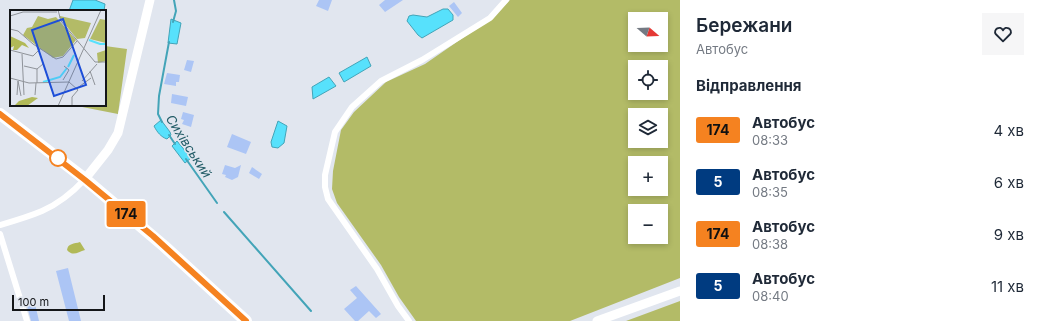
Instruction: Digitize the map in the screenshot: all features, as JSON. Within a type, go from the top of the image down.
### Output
[{"type":"highway","points":[[0,114],[85,180],[164,246],[246,321]]},
{"type":"street","points":[[0,225],[42,211],[60,201],[75,190],[85,180],[108,150],[118,133],[150,0]]},
{"type":"street","points":[[409,321],[398,306],[377,269],[328,199],[325,187],[325,175],[335,132],[352,107],[381,81],[422,60],[490,18],[506,0]]},
{"type":"street","points":[[0,234],[27,321]]},
{"type":"street","points":[[597,321],[680,291]]},
{"type":"green space","points":[[510,0],[680,0],[680,278],[570,321],[416,321],[399,297],[381,265],[337,203],[332,189],[333,171],[341,130],[354,112],[386,82],[425,64],[490,19]]},
{"type":"green space","points":[[106,46],[127,49],[118,114],[77,106],[106,106]]},
{"type":"green space","points":[[80,242],[85,250],[73,254],[67,250],[70,245]]},
{"type":"green space","points":[[680,301],[680,321],[626,321]]},
{"type":"water","points":[[73,0],[95,0],[105,4],[104,10],[69,10]]},
{"type":"water","points":[[443,9],[448,9],[453,15],[453,20],[422,38],[407,21],[409,16],[413,15],[427,17]]},
{"type":"water","points":[[171,19],[181,23],[177,44],[168,43]]},
{"type":"water","points":[[367,57],[371,66],[344,82],[339,73]]},
{"type":"water","points":[[329,77],[336,86],[313,99],[312,87]]},
{"type":"water","points":[[161,120],[171,135],[167,139],[159,134],[154,126]]},
{"type":"water","points":[[278,121],[287,126],[284,143],[278,148],[272,147],[271,142]]},
{"type":"water","points":[[177,141],[191,158],[185,163],[172,146]]},
{"type":"building","points":[[319,0],[332,0],[328,11],[316,6]]},
{"type":"building","points":[[385,0],[403,0],[385,12],[379,5]]},
{"type":"building","points":[[454,2],[462,13],[458,17],[449,6]]},
{"type":"building","points":[[187,60],[194,61],[191,72],[184,70]]},
{"type":"building","points":[[167,73],[180,75],[179,82],[176,82],[176,86],[164,84]]},
{"type":"building","points":[[172,94],[188,97],[186,106],[171,103]]},
{"type":"building","points":[[183,112],[194,115],[191,127],[182,124],[184,120],[181,119]]},
{"type":"building","points":[[232,134],[251,142],[246,154],[227,147]]},
{"type":"building","points":[[225,165],[235,168],[241,165],[238,177],[232,180],[225,177],[226,175],[222,174]]},
{"type":"building","points":[[252,167],[262,174],[259,179],[249,173]]},
{"type":"building","points":[[68,268],[81,321],[69,321],[56,271]]},
{"type":"building","points":[[356,286],[381,314],[376,318],[369,311],[358,321],[355,321],[344,309],[357,298],[350,290]]},
{"type":"building","points":[[35,304],[39,321],[31,321],[27,306]]},
{"type":"waterway","name":"Сихівський","points":[[173,22],[176,11],[174,0]]},
{"type":"waterway","name":"Сихівський","points":[[162,122],[158,114],[159,96],[169,42]]},
{"type":"waterway","name":"Сихівський","points":[[169,135],[175,144]]},
{"type":"waterway","name":"Сихівський","points":[[186,159],[217,203]]},
{"type":"waterway","name":"Сихівський","points":[[224,212],[311,311]]},
{"type":"bus line","name":"174","points":[[0,114],[58,158],[153,236],[246,321]]}]
